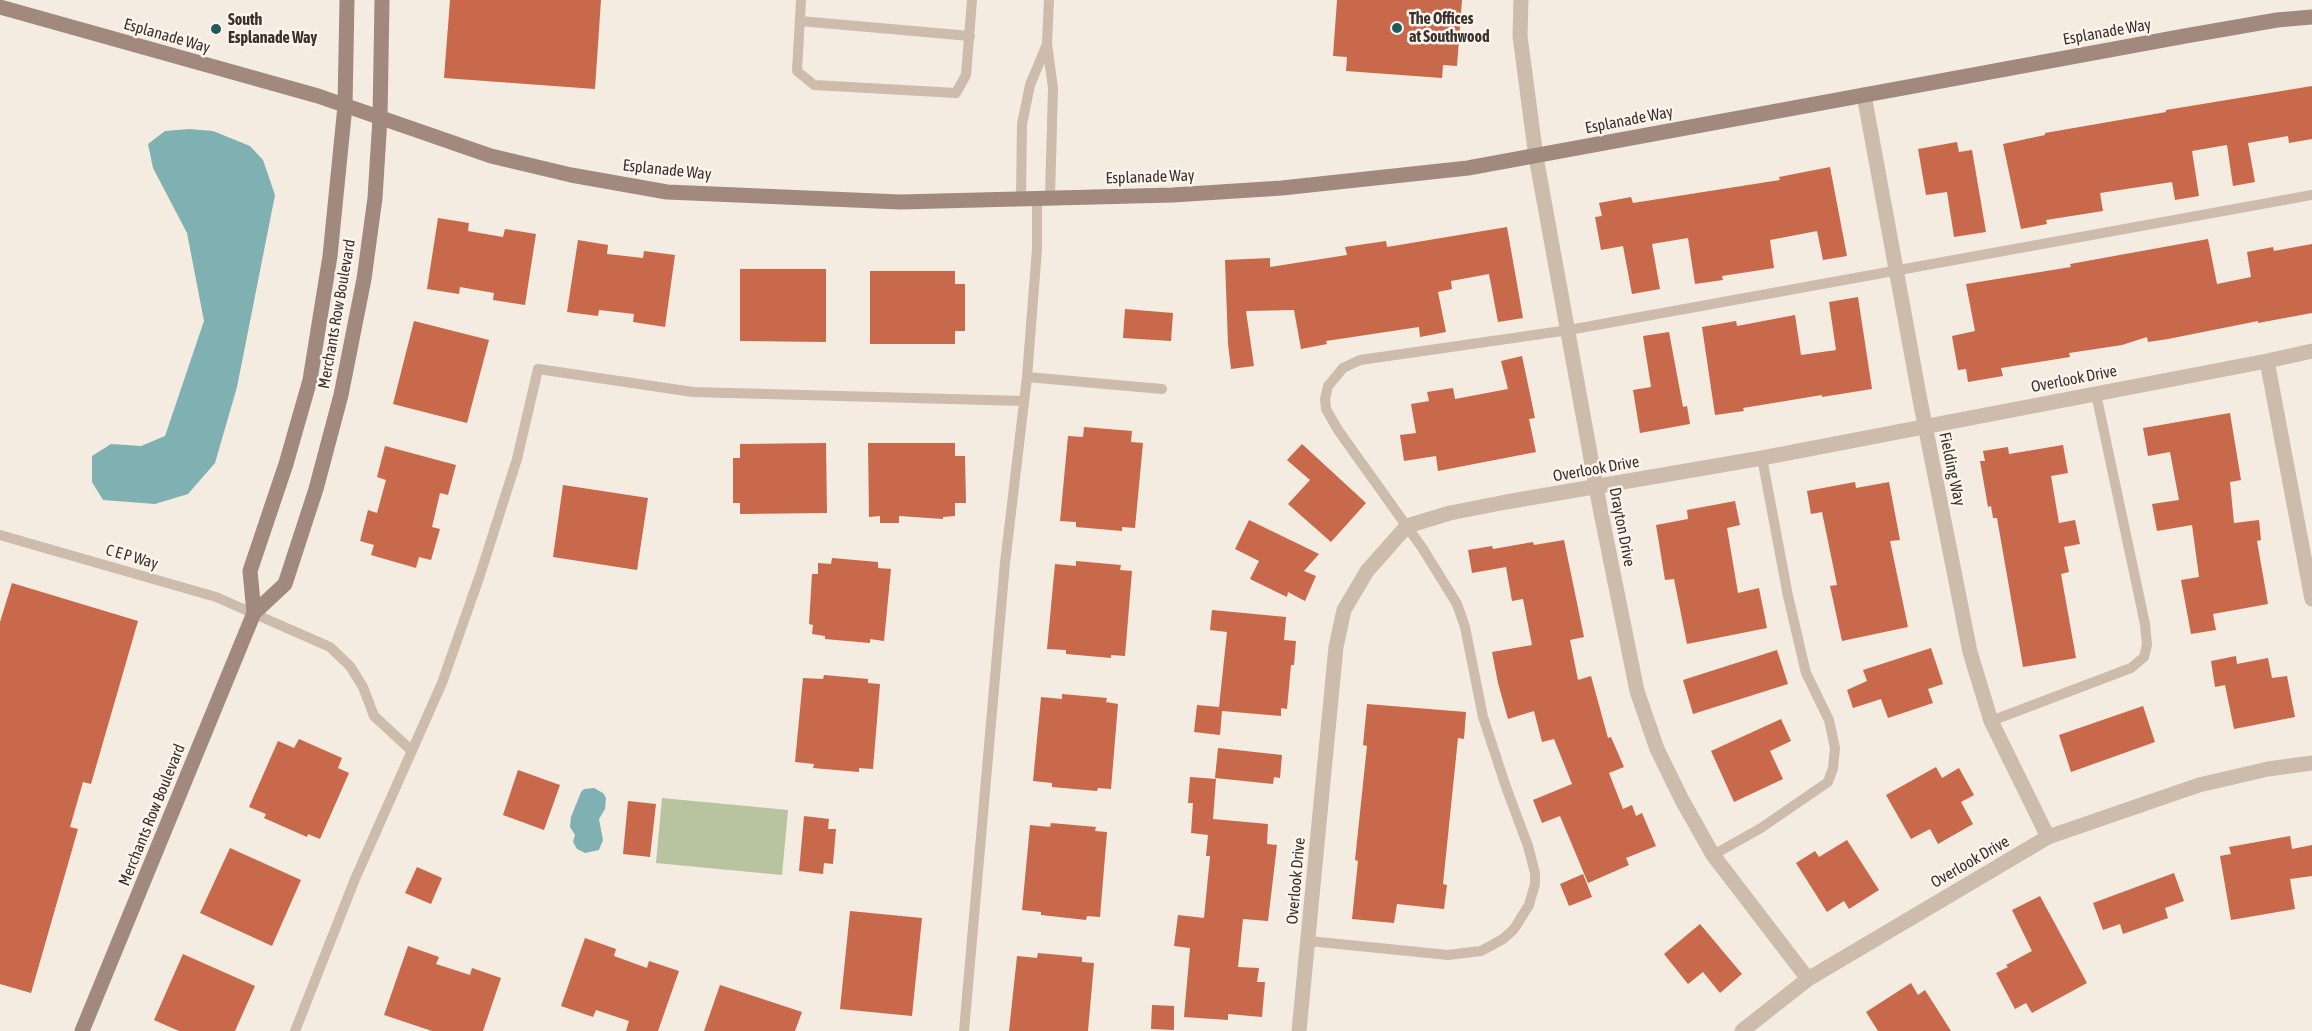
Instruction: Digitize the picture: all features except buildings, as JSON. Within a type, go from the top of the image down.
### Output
[{"type":"street","name":"Merchants Row Boulevard","points":[[254,613],[250,571],[286,464],[310,380],[330,256],[345,106],[347,0]]},
{"type":"street","name":"Merchants Row Boulevard","points":[[82,1031],[254,613],[285,584],[316,489],[341,395],[364,279],[375,198],[380,118],[382,0]]},
{"type":"street","name":"Drayton Drive","points":[[1521,0],[1520,36],[1536,157],[1596,488],[1637,691],[1657,749],[1713,855],[1808,979]]},
{"type":"street","name":"Esplanade Way","points":[[0,7],[318,96],[491,156],[571,175],[668,192],[900,202],[1173,195],[1282,188],[1468,168],[2185,36],[2277,20],[2312,17]]},
{"type":"street","name":"Fielding Way","points":[[1864,95],[1925,426],[1970,652],[1991,722],[2048,837]]},
{"type":"street","name":"Overlook Drive","points":[[1299,1031],[1336,646],[1344,610],[1367,571],[1407,526],[1450,513],[1762,458],[2312,351]]},
{"type":"street","points":[[2267,361],[2312,599]]},
{"type":"street","name":"Overlook Drive","points":[[1742,1031],[1808,979],[2048,837],[2199,784],[2268,769],[2312,763]]},
{"type":"lane","points":[[801,0],[797,71],[814,85],[956,93],[966,75],[972,0]]},
{"type":"lane","points":[[964,1031],[1005,563],[1027,377],[1053,88],[1047,44],[1049,0]]},
{"type":"lane","points":[[800,21],[970,36]]},
{"type":"lane","points":[[1021,198],[1022,124],[1030,85],[1047,44]]},
{"type":"lane","points":[[1308,941],[1448,955],[1481,951],[1503,939],[1514,928],[1533,895],[1535,873],[1483,717],[1465,627],[1457,604],[1407,526],[1338,430],[1326,409],[1325,399],[1328,386],[1343,368],[1360,360],[1569,330],[2312,195]]},
{"type":"lane","points":[[295,1031],[355,879],[442,683],[517,459],[538,369],[693,392],[1024,401]]},
{"type":"lane","points":[[1027,377],[1162,389]]},
{"type":"lane","points":[[1991,722],[2131,668],[2144,657],[2147,645],[2145,624],[2096,394]]},
{"type":"lane","points":[[1713,855],[1761,828],[1828,782],[1833,768],[1835,748],[1828,720],[1806,673],[1788,596],[1762,458]]},
{"type":"lane","name":"C E P Way","points":[[0,535],[216,597],[330,647],[350,666],[359,680],[374,716],[412,751]]},
{"type":"green space","points":[[662,798],[788,810],[782,875],[656,863]]},
{"type":"water","points":[[189,129],[213,131],[250,146],[263,160],[275,195],[237,387],[215,463],[188,494],[155,504],[103,500],[92,482],[92,456],[111,444],[141,446],[165,436],[204,321],[187,233],[153,168],[148,144],[165,131]]},
{"type":"water","points":[[594,788],[603,793],[606,798],[605,809],[599,819],[603,840],[599,850],[585,853],[577,849],[573,842],[575,835],[570,827],[571,817],[581,792],[584,789]]},
{"type":"place","name":"The Offices at Southwood","points":[[1397,28]]},
{"type":"place","name":"South Esplanade Way","points":[[216,29]]}]
